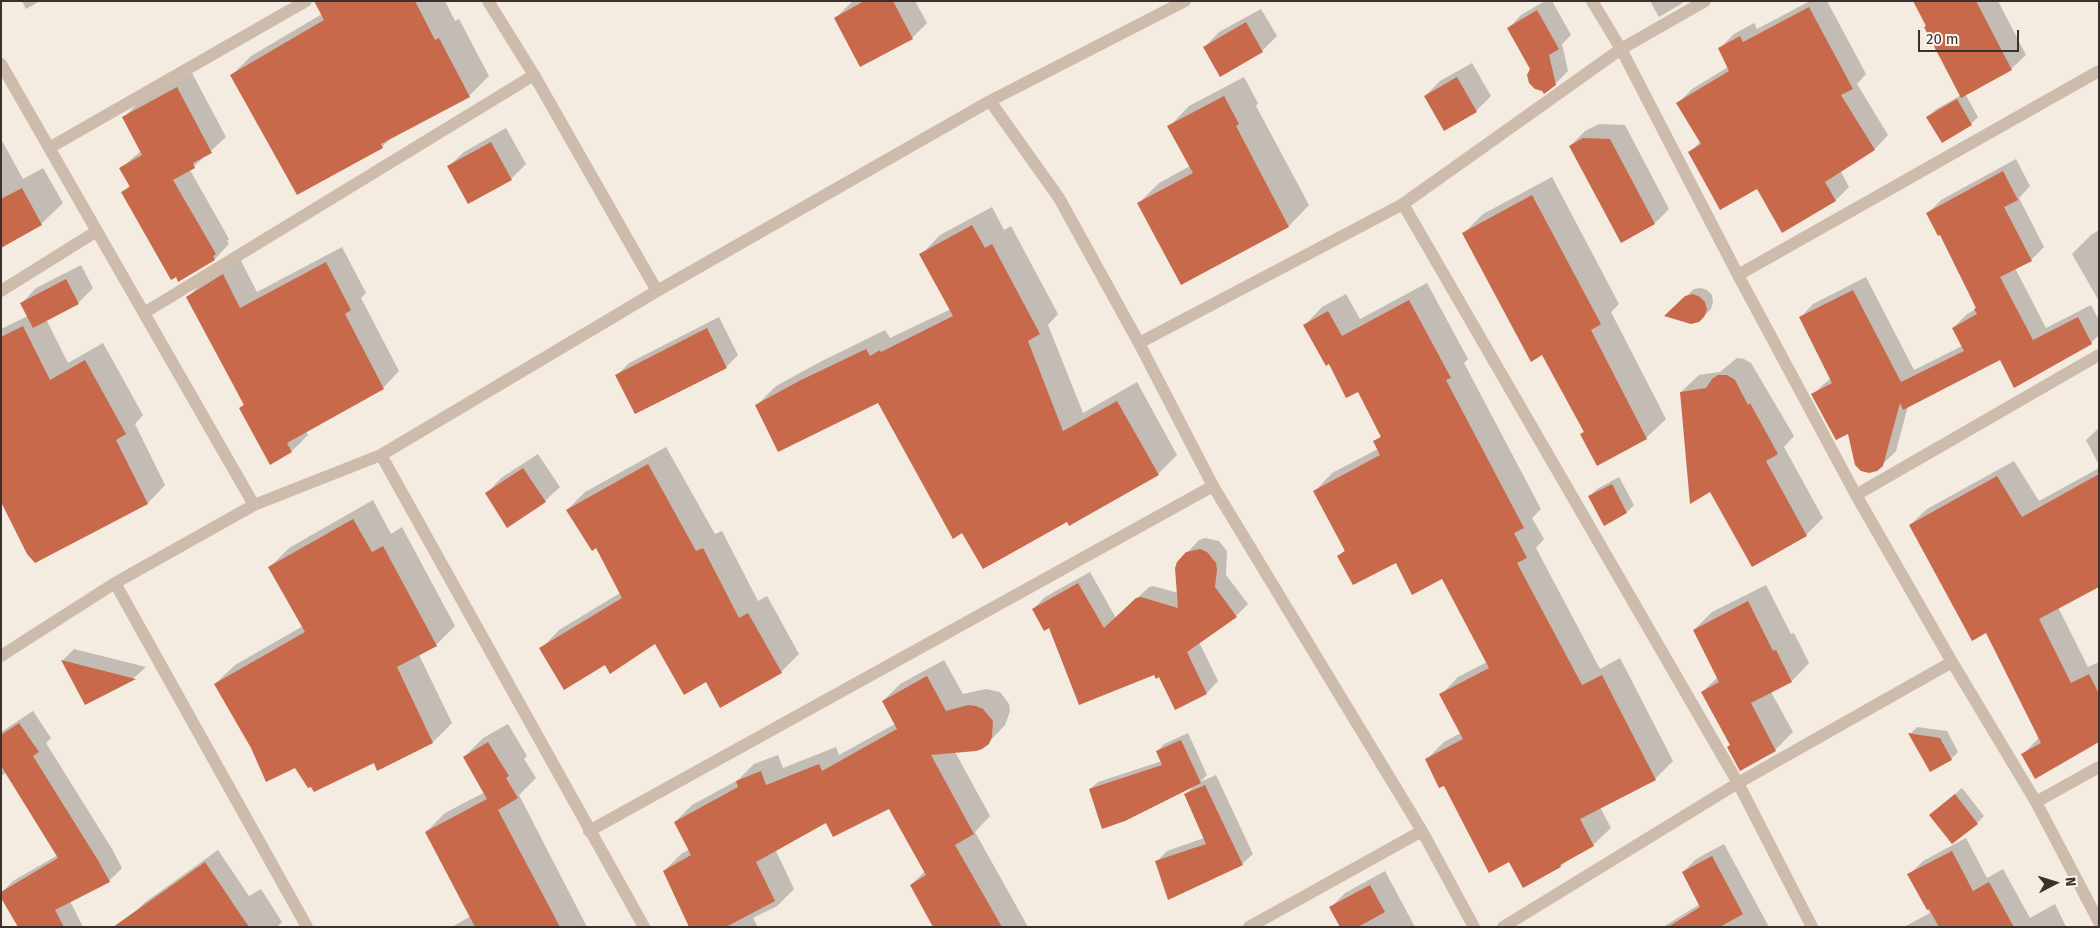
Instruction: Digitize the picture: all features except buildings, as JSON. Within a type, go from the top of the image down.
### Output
[{"type":"street","points":[[49,148],[306,1]]},
{"type":"street","points":[[488,1],[534,75],[657,291]]},
{"type":"street","points":[[1,656],[115,583],[254,505],[381,455],[657,291],[990,101],[1184,1]]},
{"type":"street","points":[[1592,1],[1621,49],[1738,275],[1856,495],[1952,662],[2036,802],[2099,922]]},
{"type":"street","points":[[1139,343],[1404,204],[1621,49],[1705,1]]},
{"type":"street","points":[[1,64],[254,505]]},
{"type":"street","points":[[1738,275],[2099,71]]},
{"type":"street","points":[[144,313],[534,75]]},
{"type":"street","points":[[990,101],[1059,198],[1139,343],[1213,486],[1422,831],[1474,927]]},
{"type":"street","points":[[1404,204],[1738,783],[1812,927]]},
{"type":"street","points":[[1,291],[97,231]]},
{"type":"street","points":[[1856,495],[2099,355]]},
{"type":"street","points":[[381,455],[644,927]]},
{"type":"street","points":[[589,831],[1213,486]]},
{"type":"street","points":[[115,583],[307,927]]},
{"type":"street","points":[[1503,927],[1738,783],[1952,662]]},
{"type":"street","points":[[2036,802],[2099,767]]},
{"type":"street","points":[[1248,927],[1422,831]]}]
